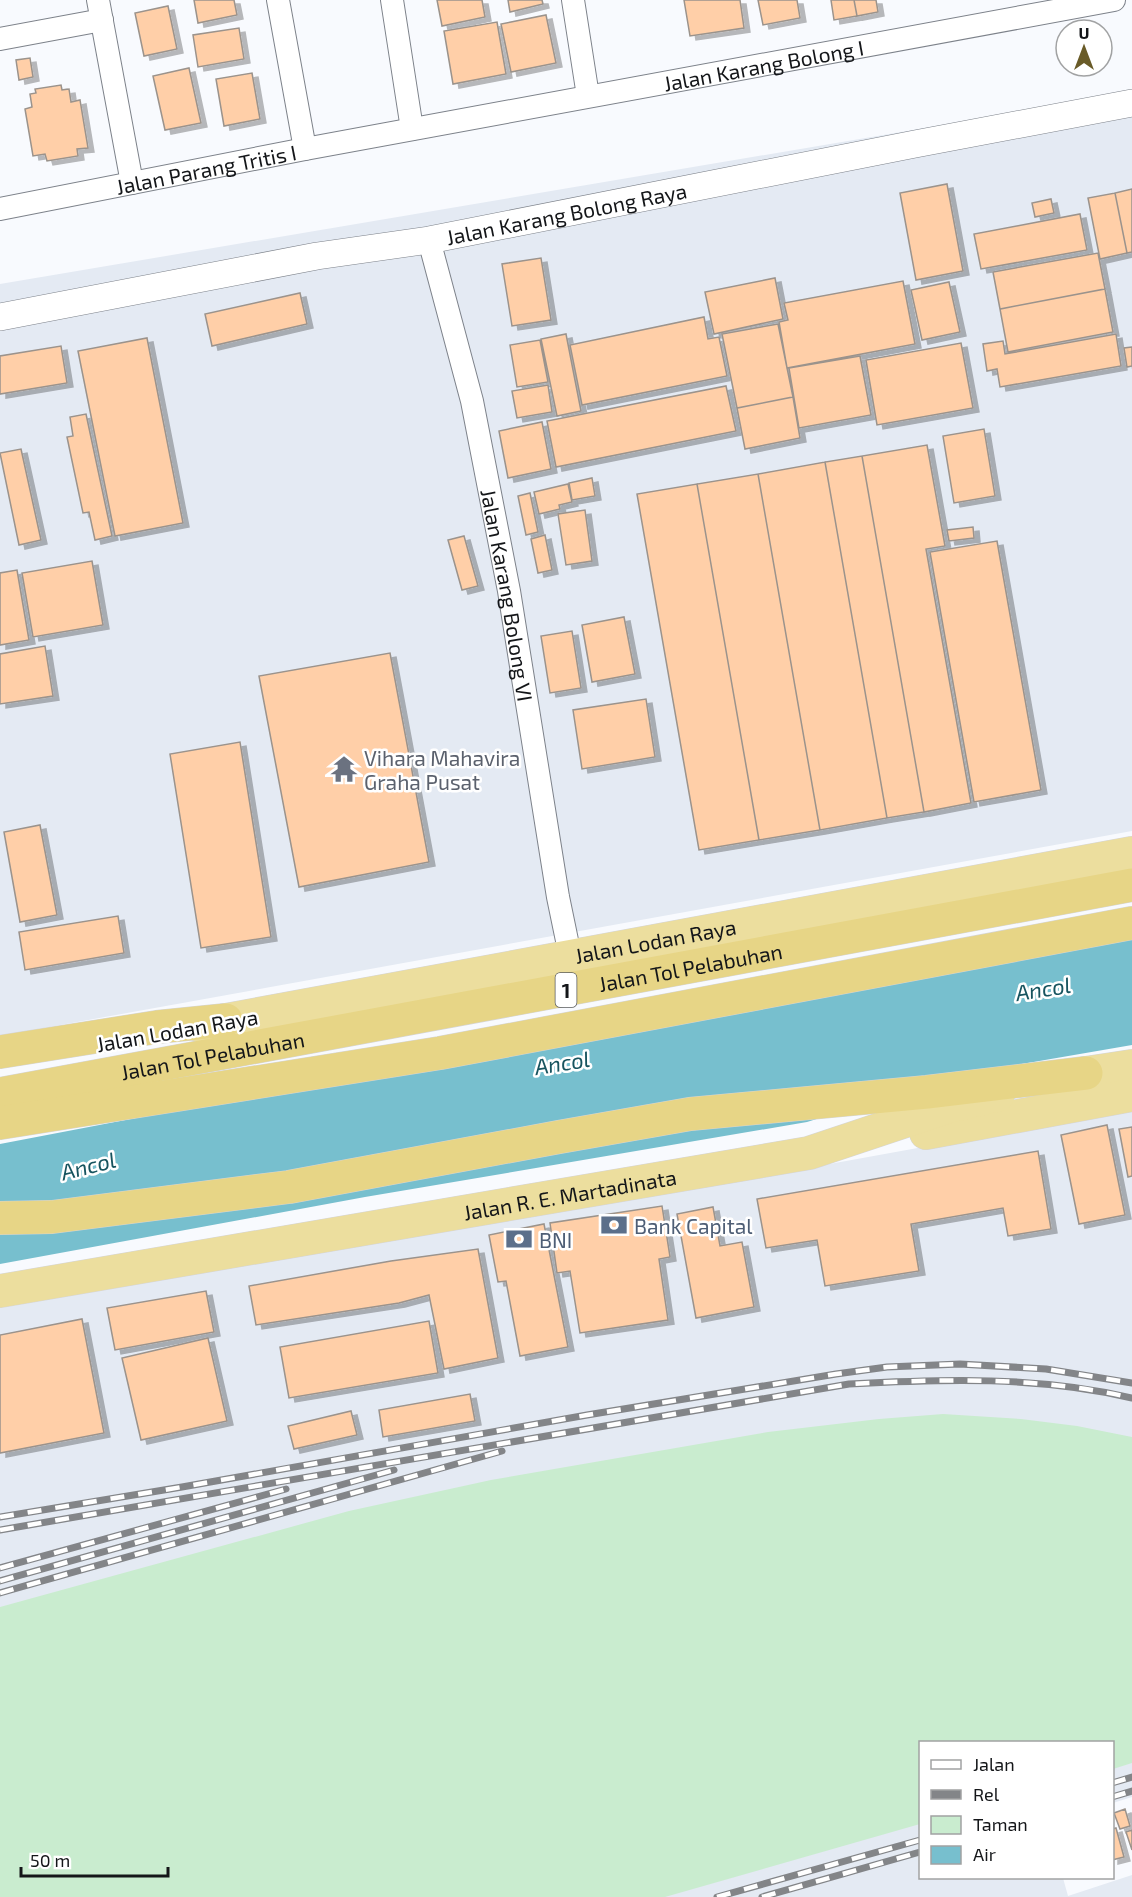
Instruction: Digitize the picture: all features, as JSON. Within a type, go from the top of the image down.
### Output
[{"type":"highway","name":"Jalan Lodan Raya","points":[[0,1063],[226,1020],[302,1008],[570,955],[1132,853]]},
{"type":"highway","name":"Jalan Tol Pelabuhan","points":[[0,1094],[1132,885]]},
{"type":"highway","name":"Jalan Tol Pelabuhan","points":[[0,1123],[440,1053],[1132,922]]},
{"type":"highway","points":[[0,1052],[226,1020]]},
{"type":"highway","name":"Jalan R. E. Martadinata","points":[[0,1291],[809,1153],[947,1107],[1086,1073],[1132,1066]]},
{"type":"highway","points":[[0,1218],[63,1216],[290,1187],[690,1114],[927,1092],[1086,1073]]},
{"type":"highway","points":[[809,1153],[1132,1095]]},
{"type":"street","points":[[278,0],[305,149]]},
{"type":"street","points":[[392,0],[412,129]]},
{"type":"street","points":[[573,0],[588,96]]},
{"type":"street","name":"Jalan Karang Bolong I","points":[[412,129],[1114,0]]},
{"type":"street","points":[[0,39],[100,10],[132,183]]},
{"type":"street","name":"Jalan Karang Bolong Raya","points":[[0,317],[317,256],[429,240],[904,146],[1132,104]]},
{"type":"street","name":"Jalan Parang Tritis I","points":[[0,209],[412,129]]},
{"type":"street","name":"Jalan Karang Bolong VI","points":[[429,240],[472,402],[509,591],[558,897],[570,955]]},
{"type":"shaded area","points":[[1132,93],[1132,831],[0,1036],[0,284]]},
{"type":"shaded area","points":[[1132,1109],[1132,1797],[1114,1803],[1114,1741],[919,1741],[919,1879],[1063,1879],[1068,1896],[1132,1875],[1132,1897],[0,1897],[0,1308],[813,1167]]},
{"type":"green space","points":[[943,1414],[1021,1419],[1077,1426],[1132,1437],[1132,1763],[1114,1769],[1114,1741],[919,1741],[919,1824],[665,1897],[0,1897],[0,1607],[349,1511],[491,1480],[768,1432]]},
{"type":"water","name":"Ancol","points":[[1132,935],[1132,1045],[953,1076],[807,1122],[365,1197],[0,1264],[0,1144],[356,1076]]},
{"type":"building","points":[[194,0],[234,0],[237,15],[198,23]]},
{"type":"building","points":[[437,0],[482,0],[485,17],[442,26]]},
{"type":"building","points":[[508,0],[542,0],[543,4],[510,12]]},
{"type":"building","points":[[684,0],[740,0],[744,28],[690,36]]},
{"type":"building","points":[[758,0],[797,0],[800,18],[763,25]]},
{"type":"building","points":[[831,0],[854,0],[857,16],[834,20]]},
{"type":"building","points":[[854,0],[876,0],[878,12],[857,16]]},
{"type":"building","points":[[168,6],[177,49],[144,56],[135,13]]},
{"type":"building","points":[[546,15],[556,63],[511,72],[501,24]]},
{"type":"building","points":[[497,22],[506,74],[453,84],[444,31]]},
{"type":"building","points":[[239,28],[244,59],[198,67],[193,35]]},
{"type":"building","points":[[30,58],[33,77],[19,80],[16,60]]},
{"type":"building","points":[[189,68],[201,123],[165,130],[153,76]]},
{"type":"building","points":[[252,73],[260,119],[224,126],[216,79]]},
{"type":"building","points":[[61,85],[62,90],[69,89],[71,102],[80,100],[88,148],[77,149],[78,156],[47,161],[45,154],[33,156],[25,109],[32,107],[30,94],[36,93],[35,89]]},
{"type":"building","points":[[947,184],[963,271],[916,280],[900,193]]},
{"type":"building","points":[[1132,189],[1132,252],[1127,253],[1115,193]]},
{"type":"building","points":[[1115,193],[1127,253],[1100,259],[1088,198]]},
{"type":"building","points":[[1051,199],[1054,213],[1035,217],[1032,203]]},
{"type":"building","points":[[1080,214],[1087,250],[981,269],[974,234]]},
{"type":"building","points":[[1098,253],[1105,289],[1000,309],[993,272]]},
{"type":"building","points":[[541,258],[551,320],[512,326],[502,264]]},
{"type":"building","points":[[775,278],[783,319],[714,334],[705,292]]},
{"type":"building","points":[[903,281],[915,344],[787,368],[779,322],[788,320],[784,303]]},
{"type":"building","points":[[949,282],[960,332],[922,340],[911,290]]},
{"type":"building","points":[[1105,289],[1113,332],[1008,352],[1000,309]]},
{"type":"building","points":[[300,293],[307,324],[212,346],[205,314]]},
{"type":"building","points":[[704,317],[708,339],[719,337],[727,376],[582,405],[570,345]]},
{"type":"building","points":[[778,324],[793,397],[737,408],[722,334]]},
{"type":"building","points":[[566,334],[581,411],[557,416],[541,339]]},
{"type":"building","points":[[1116,334],[1121,366],[1000,387],[997,369],[987,371],[983,344],[1003,341],[1005,354]]},
{"type":"building","points":[[147,338],[183,523],[115,536],[78,351]]},
{"type":"building","points":[[540,340],[548,382],[517,387],[510,345]]},
{"type":"building","points":[[961,343],[973,408],[877,425],[866,360]]},
{"type":"building","points":[[61,346],[67,383],[0,394],[0,356]]},
{"type":"building","points":[[1132,347],[1132,366],[1127,367],[1124,348]]},
{"type":"building","points":[[860,356],[871,415],[799,428],[789,368]]},
{"type":"building","points":[[548,385],[552,412],[517,418],[512,391]]},
{"type":"building","points":[[726,386],[736,431],[556,467],[547,421]]},
{"type":"building","points":[[793,397],[800,438],[745,449],[737,408]]},
{"type":"building","points":[[86,414],[112,536],[95,540],[89,512],[83,513],[67,437],[73,436],[70,417]]},
{"type":"building","points":[[542,422],[551,469],[508,478],[499,431]]},
{"type":"building","points":[[984,429],[995,496],[954,503],[943,436]]},
{"type":"building","points":[[927,445],[945,546],[926,549],[971,803],[924,812],[862,456]]},
{"type":"building","points":[[21,449],[41,540],[19,545],[0,453]]},
{"type":"building","points":[[862,456],[924,812],[887,818],[825,462]]},
{"type":"building","points":[[825,462],[887,818],[820,830],[758,474]]},
{"type":"building","points":[[758,474],[820,830],[759,840],[697,484]]},
{"type":"building","points":[[592,478],[595,496],[572,500],[569,483]]},
{"type":"building","points":[[568,484],[572,502],[559,505],[560,509],[539,514],[534,492]]},
{"type":"building","points":[[697,484],[759,840],[699,850],[637,494]]},
{"type":"building","points":[[530,493],[538,532],[526,535],[518,496]]},
{"type":"building","points":[[585,510],[592,561],[566,565],[558,514]]},
{"type":"building","points":[[973,527],[974,538],[949,541],[947,530]]},
{"type":"building","points":[[545,535],[552,570],[538,573],[531,539]]},
{"type":"building","points":[[464,536],[478,586],[462,590],[448,540]]},
{"type":"building","points":[[997,541],[1041,790],[974,802],[930,552]]},
{"type":"building","points":[[92,561],[103,625],[33,637],[22,573]]},
{"type":"building","points":[[17,570],[29,640],[0,645],[0,573]]},
{"type":"building","points":[[624,617],[635,674],[592,682],[582,625]]},
{"type":"building","points":[[572,631],[581,688],[550,693],[541,636]]},
{"type":"building","points":[[45,646],[53,696],[0,704],[0,654]]},
{"type":"building","name":"Vihara Mahavira Graha Pusat","points":[[390,653],[429,862],[299,887],[259,676]]},
{"type":"building","points":[[646,699],[655,757],[582,769],[573,710]]},
{"type":"building","points":[[240,742],[271,937],[201,948],[170,754]]},
{"type":"building","points":[[40,825],[57,915],[20,922],[4,832]]},
{"type":"building","points":[[118,916],[124,953],[25,970],[19,932]]},
{"type":"building","points":[[1107,1125],[1125,1215],[1079,1224],[1061,1135]]},
{"type":"building","points":[[1132,1127],[1132,1176],[1128,1177],[1119,1129]]},
{"type":"building","points":[[1038,1151],[1051,1229],[1008,1236],[1003,1208],[911,1224],[919,1271],[825,1286],[817,1240],[766,1248],[757,1199]]},
{"type":"building","points":[[662,1206],[670,1257],[659,1259],[668,1320],[580,1333],[570,1271],[557,1273],[550,1223]]},
{"type":"building","points":[[713,1207],[720,1246],[742,1242],[754,1307],[696,1318],[677,1214]]},
{"type":"building","points":[[544,1224],[568,1347],[520,1356],[506,1281],[498,1282],[489,1235]]},
{"type":"building","points":[[478,1249],[498,1358],[444,1369],[429,1295],[399,1303],[256,1325],[249,1286],[391,1261]]},
{"type":"building","points":[[206,1291],[214,1332],[115,1350],[107,1308]]},
{"type":"building","points":[[82,1319],[104,1433],[0,1453],[0,1335]]},
{"type":"building","points":[[429,1321],[438,1373],[289,1398],[280,1347]]},
{"type":"building","points":[[208,1338],[227,1421],[141,1440],[122,1358]]},
{"type":"building","points":[[470,1394],[475,1421],[383,1437],[379,1410]]},
{"type":"building","points":[[351,1411],[357,1435],[294,1449],[288,1426]]},
{"type":"building","points":[[1125,1809],[1130,1826],[1120,1829],[1114,1813]]},
{"type":"building","points":[[1114,1828],[1116,1828],[1124,1857],[1114,1860]]},
{"type":"building","points":[[1132,1830],[1132,1850],[1126,1832]]},
{"type":"railway","points":[[0,1517],[587,1415],[887,1367],[960,1364],[1046,1369],[1132,1383]]},
{"type":"railway","points":[[0,1530],[849,1384],[991,1381],[1062,1386],[1132,1398]]},
{"type":"railway","points":[[0,1593],[502,1451]]},
{"type":"railway","points":[[0,1581],[394,1470]]},
{"type":"railway","points":[[0,1568],[286,1489]]},
{"type":"railway","points":[[1114,1782],[1132,1777]]},
{"type":"railway","points":[[1114,1796],[1132,1791]]},
{"type":"railway","points":[[717,1897],[919,1840]]},
{"type":"railway","points":[[762,1897],[919,1852]]},
{"type":"place","name":"Vihara Mahavira Graha Pusat","points":[[344,769]]},
{"type":"place","name":"Bank Capital","points":[[614,1225]]},
{"type":"place","name":"BNI","points":[[519,1239]]}]
